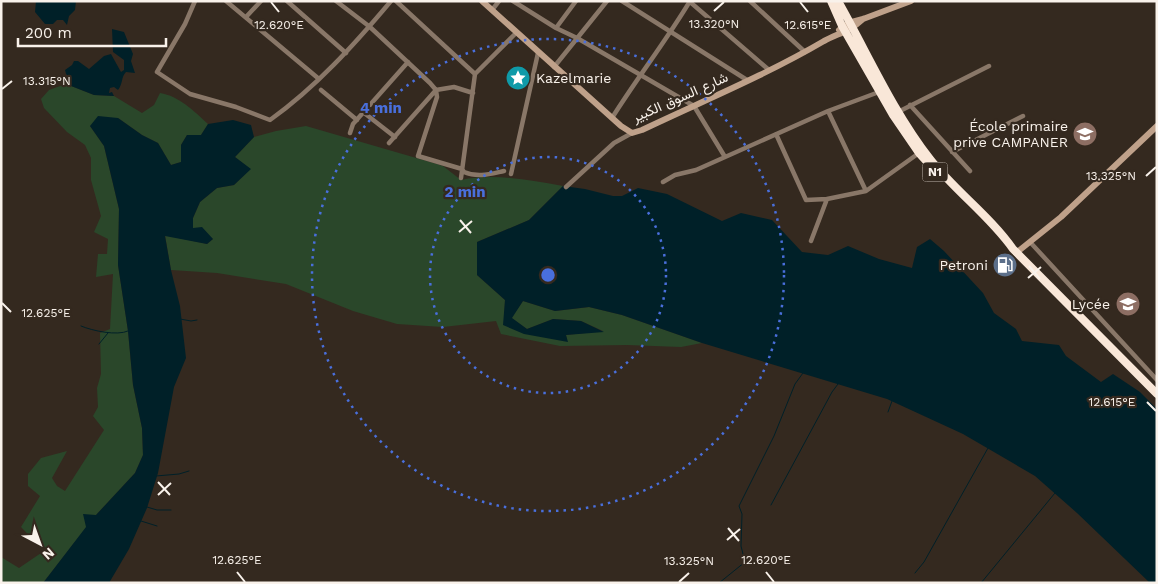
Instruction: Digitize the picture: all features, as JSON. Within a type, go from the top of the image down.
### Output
[{"type":"highway","name":"N1","points":[[831,1],[869,61],[898,112],[930,159],[960,193],[1006,239],[1014,251]]},
{"type":"highway","name":"N1","points":[[838,1],[848,27],[879,92],[919,153],[956,196],[1004,244],[1014,251],[1157,394]]},
{"type":"street","points":[[226,1],[319,79]]},
{"type":"street","points":[[246,17],[261,1]]},
{"type":"street","points":[[287,1],[346,53]]},
{"type":"street","points":[[336,1],[370,27],[436,90],[437,97],[418,156],[462,168],[464,172],[472,176],[482,176],[504,171]]},
{"type":"street","points":[[192,2],[185,24],[157,72],[190,94],[236,106],[270,120],[296,101],[346,53],[391,1]]},
{"type":"street","points":[[396,1],[475,74]]},
{"type":"street","name":"شارع السوق الكبير","points":[[482,1],[538,53],[612,118],[632,133],[769,70],[863,19],[911,1]]},
{"type":"street","points":[[492,10],[499,1]]},
{"type":"street","points":[[513,1],[556,28],[577,38],[694,106],[725,157]]},
{"type":"street","points":[[556,28],[576,1]]},
{"type":"street","points":[[554,67],[607,1]]},
{"type":"street","points":[[622,1],[748,80]]},
{"type":"street","points":[[612,118],[639,75],[671,33],[690,1],[769,70]]},
{"type":"street","points":[[750,1],[805,52]]},
{"type":"street","points":[[461,178],[475,74],[516,33]]},
{"type":"street","points":[[511,174],[538,53]]},
{"type":"street","points":[[350,132],[356,120],[408,62]]},
{"type":"street","points":[[898,112],[989,66]]},
{"type":"street","points":[[389,143],[436,90],[454,87],[473,93]]},
{"type":"street","points":[[321,90],[356,120]]},
{"type":"street","points":[[663,182],[674,175],[696,170],[828,111],[879,92]]},
{"type":"street","points":[[910,105],[970,170]]},
{"type":"street","points":[[828,111],[866,191]]},
{"type":"street","points":[[364,112],[395,137]]},
{"type":"street","points":[[952,152],[1023,116]]},
{"type":"street","points":[[1014,251],[1030,242],[1061,217],[1157,126]]},
{"type":"street","points":[[566,186],[614,143],[632,133]]},
{"type":"street","points":[[776,134],[806,200],[827,199],[866,191],[919,153]]},
{"type":"street","points":[[811,241],[827,199]]},
{"type":"street","points":[[1030,242],[1157,380]]},
{"type":"green space","points":[[66,84],[94,95],[114,96],[142,113],[154,105],[160,93],[174,97],[208,124],[201,135],[187,135],[181,145],[181,162],[171,165],[158,143],[142,135],[118,118],[90,126],[104,146],[119,209],[118,265],[128,331],[133,385],[142,428],[143,455],[135,473],[96,515],[43,583],[1,583],[1,557],[19,568],[44,551],[21,527],[40,496],[28,486],[28,474],[41,458],[67,451],[52,478],[57,486],[65,491],[104,430],[93,416],[98,407],[97,388],[101,374],[100,333],[110,329],[113,274],[96,277],[98,254],[107,254],[108,239],[94,232],[101,216],[91,180],[91,158],[85,145],[67,132],[44,108],[41,99],[49,90]]},
{"type":"green space","points":[[306,126],[443,166],[461,180],[499,177],[563,186],[529,220],[477,242],[477,275],[505,300],[504,325],[567,341],[566,335],[603,331],[581,321],[553,319],[527,329],[511,318],[523,301],[555,311],[589,307],[622,315],[702,343],[681,347],[627,345],[560,346],[501,334],[496,321],[443,327],[397,324],[353,311],[286,284],[217,273],[171,270],[165,235],[207,244],[213,239],[193,229],[193,218],[200,202],[217,188],[234,185],[250,169],[235,157],[254,137]]},
{"type":"water","points":[[36,1],[76,1],[75,10],[69,16],[67,25],[63,20],[57,20],[53,24],[45,24],[35,12]]},
{"type":"water","points":[[112,29],[124,32],[133,54],[131,61],[135,73],[126,72],[118,90],[114,87],[110,88],[109,93],[112,92],[114,96],[94,95],[66,84],[69,77],[65,70],[74,61],[78,61],[89,69],[104,56],[111,54],[121,72],[124,70],[124,60],[113,52]]},
{"type":"water","points":[[98,116],[118,118],[142,135],[158,143],[171,165],[181,162],[181,145],[187,135],[201,135],[208,124],[233,120],[251,125],[254,137],[235,157],[251,169],[234,185],[217,188],[200,202],[193,218],[193,228],[202,227],[213,239],[207,244],[165,236],[180,306],[186,358],[174,387],[158,473],[147,508],[129,549],[109,583],[43,583],[86,527],[83,514],[96,515],[135,473],[143,455],[142,428],[133,385],[128,331],[118,265],[119,209],[104,146],[90,126]]},
{"type":"water","points":[[563,186],[613,196],[622,196],[638,188],[667,194],[722,221],[741,213],[772,220],[802,252],[828,255],[848,246],[879,259],[912,268],[917,247],[930,239],[944,251],[983,293],[994,313],[1016,329],[1022,341],[1059,345],[1066,356],[1101,382],[1113,374],[1140,392],[1157,409],[1157,583],[1150,583],[1077,513],[1035,476],[963,434],[887,399],[702,343],[622,315],[589,307],[555,311],[523,301],[512,318],[527,329],[553,319],[581,321],[604,332],[566,335],[568,342],[524,334],[503,325],[505,300],[477,275],[477,242],[529,220]]},
{"type":"waterway","points":[[180,319],[197,320]]},
{"type":"waterway","points":[[81,326],[105,332],[118,333],[128,331]]},
{"type":"waterway","points":[[99,344],[108,333]]},
{"type":"waterway","points":[[719,583],[745,562],[741,546],[742,514],[739,506],[774,436],[795,384],[803,373]]},
{"type":"waterway","points":[[771,505],[838,384]]},
{"type":"waterway","points":[[888,412],[892,401]]},
{"type":"waterway","points":[[915,573],[924,562],[988,448]]},
{"type":"waterway","points":[[156,476],[189,471]]},
{"type":"waterway","points":[[981,583],[1055,493]]},
{"type":"waterway","points":[[147,507],[157,510],[171,510]]},
{"type":"waterway","points":[[141,521],[157,526]]},
{"type":"place","name":"Kazelmarie","points":[[518,78]]},
{"type":"place","name":"École primaire prive CAMPANER","points":[[1085,134]]},
{"type":"place","name":"Petroni","points":[[1005,265]]},
{"type":"place","name":"Lycée","points":[[1128,304]]}]
